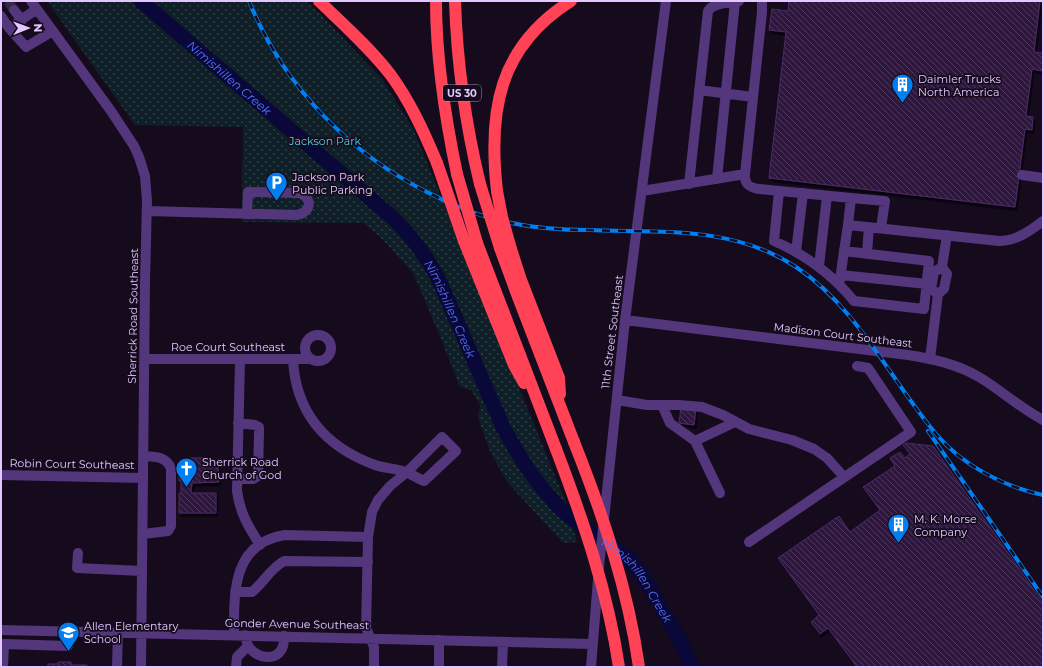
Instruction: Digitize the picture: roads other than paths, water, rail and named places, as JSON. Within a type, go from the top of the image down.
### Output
[{"type":"highway","points":[[319,1],[365,45],[390,74],[401,89],[420,122],[437,163],[464,241],[514,365],[541,410]]},
{"type":"highway","name":"US 30","points":[[436,1],[440,77],[457,174],[477,243],[556,449],[595,559],[611,618],[620,667]]},
{"type":"highway","name":"US 30","points":[[455,1],[456,39],[461,90],[471,146],[480,184],[505,249],[521,305],[596,499],[616,558],[631,616],[639,667]]},
{"type":"highway","points":[[505,249],[502,217],[497,191],[494,155],[497,104],[504,80],[515,57],[547,18],[571,1]]},
{"type":"street","name":"11th Street Southeast","points":[[591,667],[599,567],[625,320],[666,1]]},
{"type":"street","points":[[690,184],[708,11],[715,5],[737,1],[717,179]]},
{"type":"street","points":[[762,1],[744,174],[746,182],[751,187],[779,191],[885,201],[881,228]]},
{"type":"street","points":[[9,28],[18,12],[34,5]]},
{"type":"street","name":"Sherrick Road Southeast","points":[[34,5],[111,111],[134,146],[145,176],[147,188],[144,359],[142,667]]},
{"type":"street","points":[[1,16],[9,28],[26,47],[53,31]]},
{"type":"street","points":[[699,90],[753,97]]},
{"type":"street","points":[[642,191],[744,174]]},
{"type":"street","points":[[1022,176],[1043,178]]},
{"type":"street","points":[[779,191],[774,241],[796,252],[840,280],[854,301],[924,309],[929,261],[844,251]]},
{"type":"street","points":[[147,211],[247,214],[297,215],[304,214],[309,204],[307,198],[303,194],[298,193],[248,192],[247,214]]},
{"type":"street","points":[[796,252],[803,193]]},
{"type":"street","points":[[819,266],[827,196]]},
{"type":"street","points":[[840,280],[851,198]]},
{"type":"street","points":[[848,224],[1007,241],[1020,236],[1043,221]]},
{"type":"street","points":[[867,253],[869,227]]},
{"type":"street","points":[[930,359],[938,294],[944,289],[946,282],[947,274],[942,267],[947,235]]},
{"type":"street","points":[[840,280],[926,284]]},
{"type":"street","name":"Madison Court Southeast","points":[[625,320],[930,359],[957,366],[974,374],[1043,420]]},
{"type":"street","name":"Roe Court Southeast","points":[[144,359],[312,359]]},
{"type":"street","points":[[240,360],[237,479],[238,501],[246,524],[260,545]]},
{"type":"street","points":[[293,360],[298,392],[307,410],[326,437],[337,446],[364,461],[385,469],[407,472],[424,481],[456,451],[442,437],[407,472],[390,486],[378,500],[372,512],[368,536],[366,628],[374,647],[374,667]]},
{"type":"street","points":[[749,542],[911,432],[868,368],[857,366]]},
{"type":"street","points":[[617,400],[662,405],[702,407],[723,415],[749,429],[801,443],[814,449],[827,458],[844,477]]},
{"type":"street","points":[[662,405],[670,423],[695,441],[720,493]]},
{"type":"street","points":[[695,441],[735,422]]},
{"type":"street","points":[[237,479],[253,479],[258,476],[259,434],[259,427],[255,425],[238,423]]},
{"type":"street","points":[[143,456],[160,457],[166,460],[169,464],[171,526],[168,531],[143,534]]},
{"type":"street","name":"Robin Court Southeast","points":[[1,475],[143,478]]},
{"type":"street","points":[[234,635],[236,582],[240,570],[251,554],[260,545],[270,539],[286,535],[368,536]]},
{"type":"street","points":[[78,553],[78,568],[142,571]]},
{"type":"street","points":[[235,592],[252,592],[258,587],[274,567],[284,561],[368,562]]},
{"type":"street","points":[[2,630],[4,644],[3,667]]},
{"type":"street","name":"Gonder Avenue Southeast","points":[[2,630],[142,632],[592,644]]},
{"type":"street","points":[[4,644],[68,646],[69,632]]},
{"type":"street","points":[[116,667],[118,632]]},
{"type":"street","points":[[245,635],[248,646],[262,657],[272,657],[278,653],[283,647],[284,636]]},
{"type":"street","points":[[439,640],[439,667]]},
{"type":"street","points":[[502,667],[503,642]]},
{"type":"street","points":[[236,667],[237,658],[248,646]]},
{"type":"waterway","name":"Nimishillen Creek","points":[[141,1],[394,219],[413,240],[424,254],[438,278],[502,425],[517,453],[535,480],[556,504],[586,530],[620,551],[636,566],[670,623],[692,667]]},
{"type":"tunnel","points":[[8,1],[14,10]]},
{"type":"railway","points":[[249,1],[263,32],[280,61],[321,114],[345,137],[371,158],[399,177],[453,204],[477,214],[505,222],[540,228],[695,234],[747,244],[772,253],[796,267],[818,284],[837,303],[872,345],[919,412],[946,445],[971,465],[985,473],[1013,486],[1043,495]]},
{"type":"railway","points":[[928,431],[1043,597]]},
{"type":"place","name":"Daimler Trucks North America","points":[[902,104]]},
{"type":"place","name":"Jackson Park Public Parking","points":[[277,202]]},
{"type":"place","name":"Sherrick Road Church of God","points":[[186,488]]},
{"type":"place","name":"M. K. Morse Company","points":[[899,544]]},
{"type":"place","name":"Allen Elementary School","points":[[68,652]]},
{"type":"park label","name":"Jackson Park","points":[[325,141]]}]
